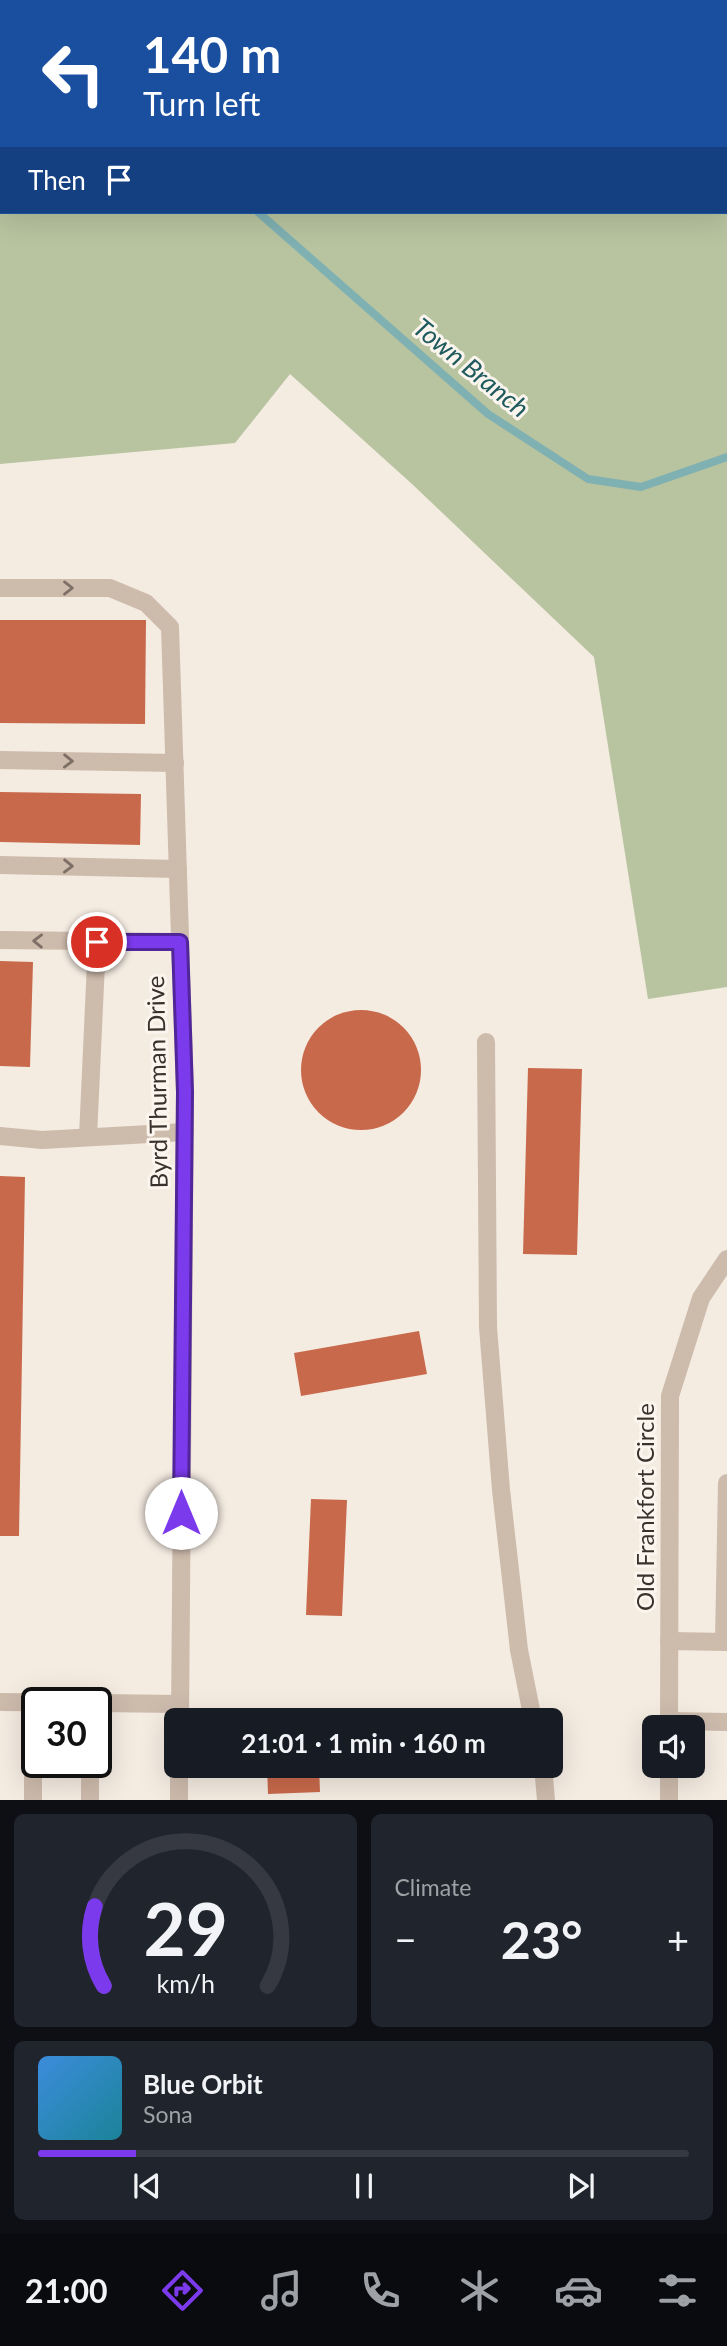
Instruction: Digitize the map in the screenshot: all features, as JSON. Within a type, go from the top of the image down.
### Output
[{"type":"street","name":"Byrd Thurman Drive","points":[[0,588],[110,589],[146,603],[170,627],[185,1132],[180,1708]]},
{"type":"street","points":[[0,760],[175,764]]},
{"type":"street","points":[[0,865],[178,869]]},
{"type":"street","points":[[0,940],[180,942]]},
{"type":"street","points":[[88,1137],[97,942]]},
{"type":"street","points":[[486,1042],[488,1327],[501,1490],[517,1637],[531,1708]]},
{"type":"street","points":[[0,1136],[42,1140],[185,1132]]},
{"type":"street","name":"Old Frankfort Circle","points":[[669,1715],[670,1396],[701,1298],[727,1259]]},
{"type":"street","points":[[669,1641],[726,1642],[727,1483]]},
{"type":"street","points":[[0,1702],[21,1702]]},
{"type":"street","points":[[112,1705],[164,1710]]},
{"type":"street","points":[[705,1723],[727,1722]]},
{"type":"street","points":[[33,1778],[33,1800]]},
{"type":"street","points":[[90,1778],[90,1800]]},
{"type":"street","points":[[179,1778],[179,1800]]},
{"type":"street","points":[[544,1778],[546,1800]]},
{"type":"green space","points":[[0,214],[727,214],[727,987],[648,999],[594,657],[412,484],[290,374],[235,443],[0,464]]},
{"type":"building","points":[[0,620],[146,620],[145,724],[0,723]]},
{"type":"building","points":[[0,792],[141,794],[140,845],[0,842]]},
{"type":"building","points":[[0,961],[33,962],[30,1067],[0,1066]]},
{"type":"building","points":[[361,1010],[384,1014],[404,1027],[417,1047],[421,1070],[417,1093],[404,1113],[384,1126],[361,1130],[338,1126],[318,1113],[305,1093],[301,1070],[305,1047],[318,1027],[338,1014]]},
{"type":"building","points":[[528,1068],[582,1069],[577,1255],[523,1254]]},
{"type":"building","points":[[0,1176],[25,1177],[19,1536],[0,1536]]},
{"type":"building","points":[[419,1331],[427,1374],[301,1396],[294,1353]]},
{"type":"building","points":[[311,1499],[347,1500],[342,1616],[306,1615]]},
{"type":"building","points":[[267,1778],[319,1778],[320,1792],[268,1794]]},
{"type":"waterway","name":"Town Branch","points":[[260,214],[488,414],[588,479],[641,487],[727,457]]},
{"type":"route","points":[[97,942],[180,942],[185,1092],[181,1513]]}]
